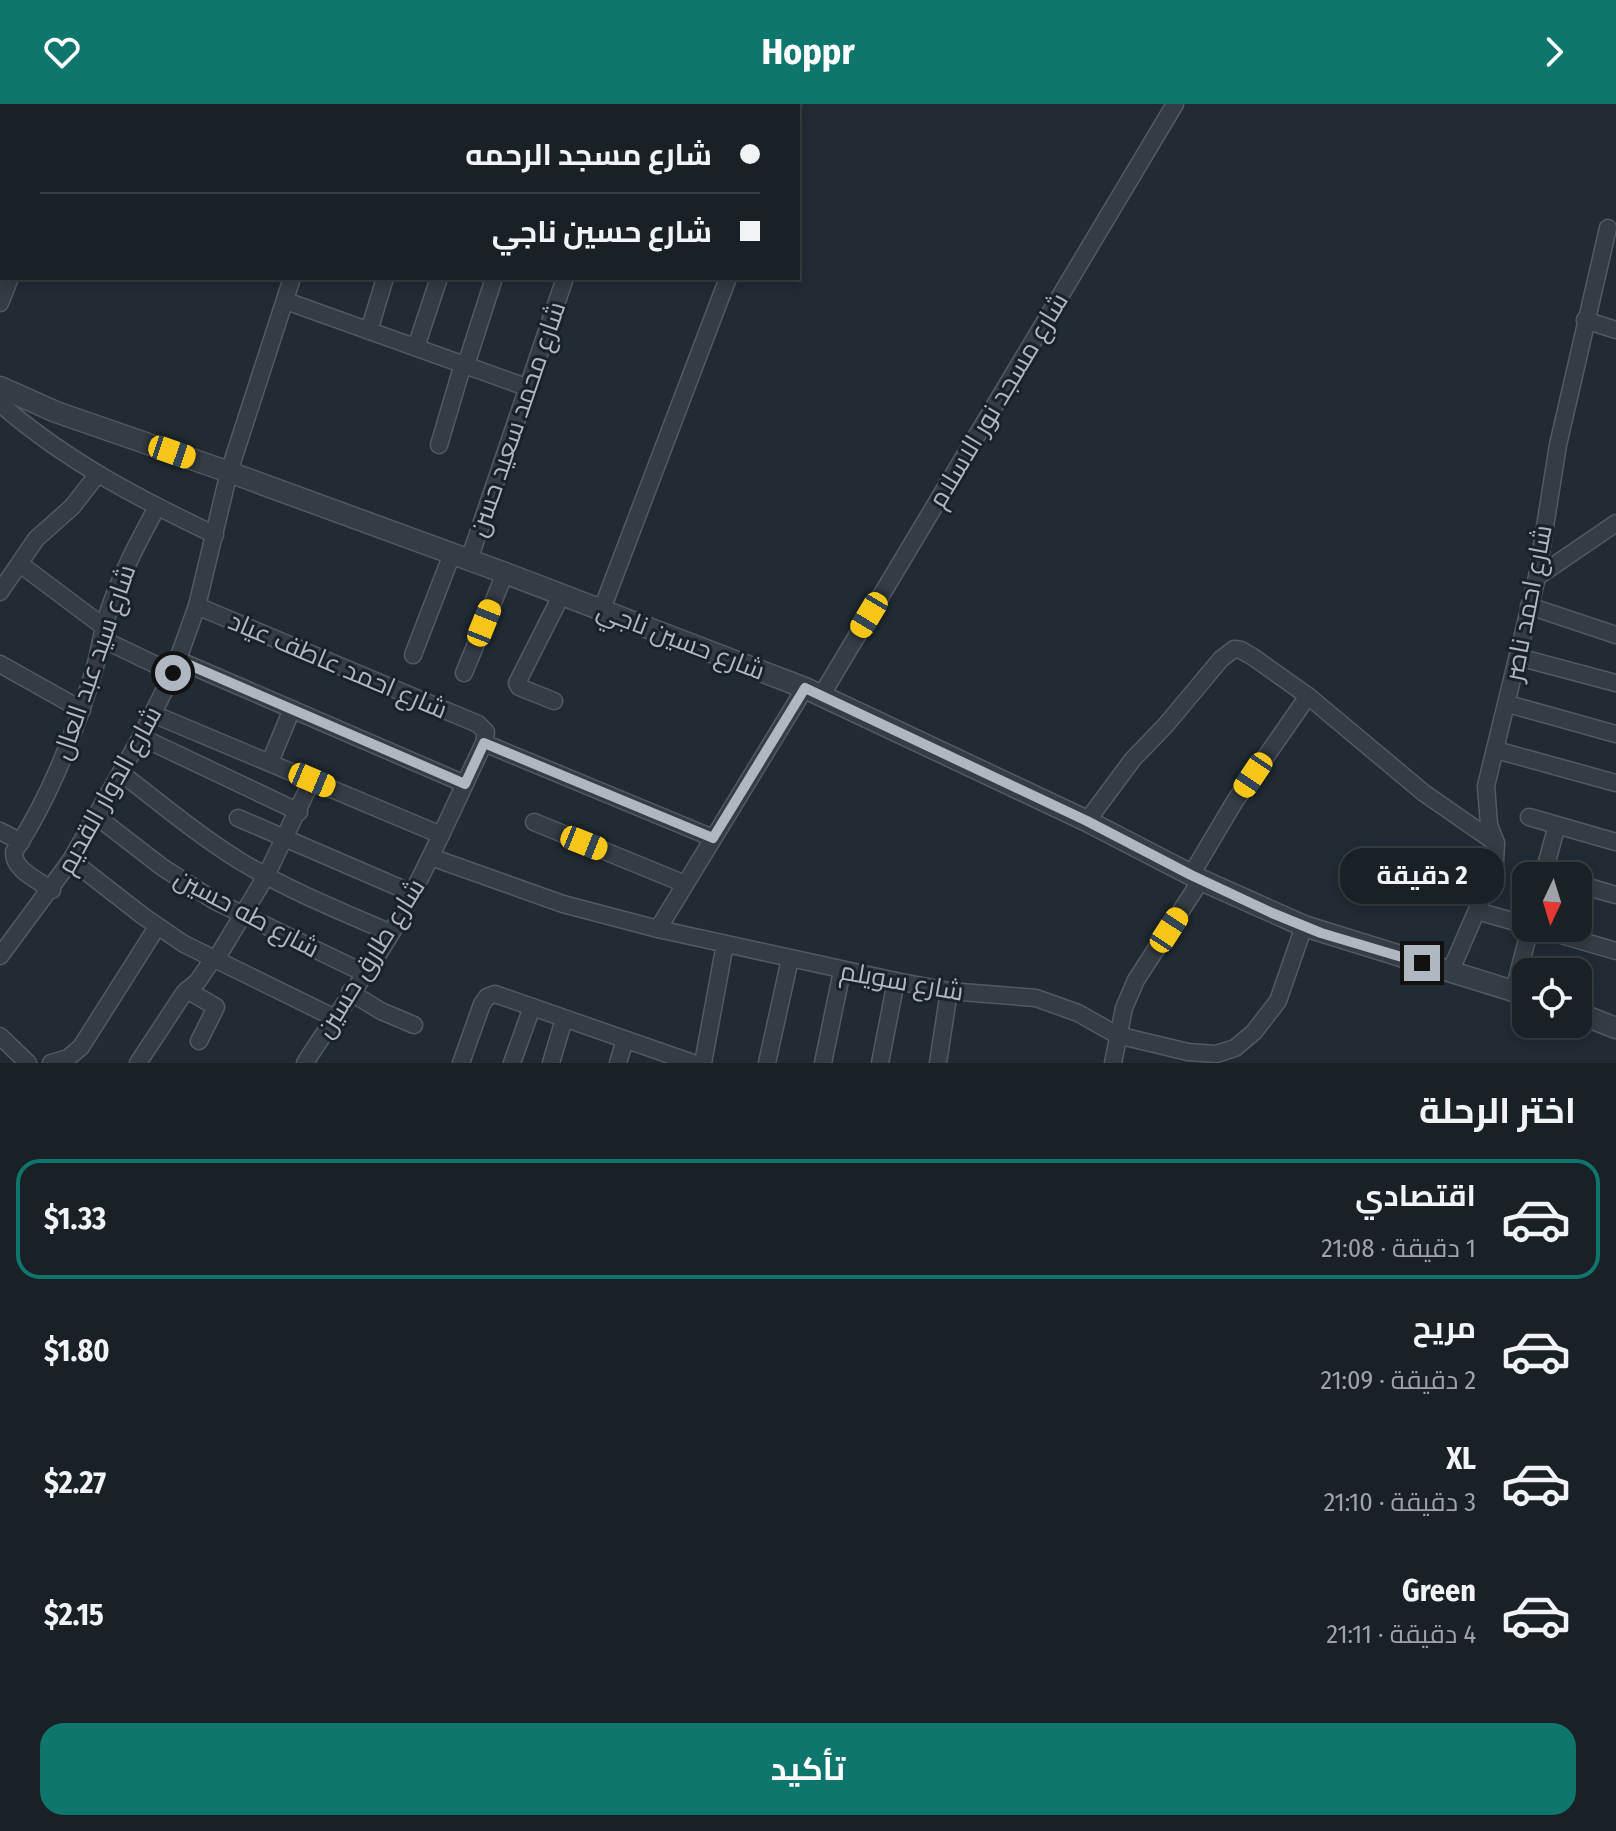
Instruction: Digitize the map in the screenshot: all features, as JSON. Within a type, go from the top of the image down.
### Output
[{"type":"street","name":"شارع مسجد نور الاسلام","points":[[658,929],[713,838],[813,692],[1175,104]]},
{"type":"street","name":"شارع احمد ناصر","points":[[1450,972],[1491,878],[1496,843],[1486,805],[1486,786],[1537,577],[1558,445],[1608,228]]},
{"type":"street","points":[[0,303],[9,280]]},
{"type":"street","name":"شارع الدوار القديم","points":[[0,956],[52,890],[71,860],[141,737],[176,667],[197,606],[229,472],[291,280]]},
{"type":"street","points":[[369,331],[384,280]]},
{"type":"street","points":[[416,347],[438,280]]},
{"type":"street","points":[[439,445],[493,280]]},
{"type":"street","name":"شارع محمد سعيد حسن","points":[[413,655],[461,557],[564,280]]},
{"type":"street","points":[[602,609],[727,280]]},
{"type":"street","points":[[286,301],[526,387]]},
{"type":"street","points":[[1585,320],[1616,330]]},
{"type":"street","name":"شارع حسين ناجي","points":[[3,399],[56,412],[229,472],[602,609],[813,692],[1304,926],[1512,990]]},
{"type":"street","points":[[3,399],[35,432],[97,475],[215,535]]},
{"type":"street","points":[[0,592],[36,539],[72,507],[97,475]]},
{"type":"street","name":"شارع سيد عبد العال","points":[[21,842],[69,743],[120,583],[157,507]]},
{"type":"street","points":[[1537,577],[1616,523]]},
{"type":"street","points":[[20,564],[103,633],[176,667],[292,709],[465,784]]},
{"type":"street","points":[[464,673],[505,573]]},
{"type":"street","points":[[554,701],[519,687],[517,683],[562,594]]},
{"type":"street","name":"شارع احمد عاطف عياد","points":[[197,606],[478,724],[486,732],[484,743]]},
{"type":"street","points":[[1529,606],[1616,635]]},
{"type":"street","points":[[1087,821],[1133,759],[1228,652],[1241,650],[1308,696],[1424,793],[1496,843]]},
{"type":"street","points":[[1518,657],[1616,683]]},
{"type":"street","points":[[0,664],[82,710]]},
{"type":"street","points":[[1113,1063],[1124,1008],[1136,980],[1196,877],[1235,801],[1308,696]]},
{"type":"street","points":[[1508,704],[1616,734]]},
{"type":"street","points":[[270,762],[292,709]]},
{"type":"street","points":[[153,714],[441,835]]},
{"type":"street","points":[[141,737],[299,812]]},
{"type":"street","points":[[484,743],[713,838]]},
{"type":"street","name":"شارع طارق حسين","points":[[305,1063],[391,933],[431,857],[484,743]]},
{"type":"street","points":[[1496,750],[1616,783]]},
{"type":"street","points":[[121,773],[206,838],[266,876],[391,933]]},
{"type":"street","points":[[138,1063],[187,990],[198,981],[243,917],[286,838],[312,780]]},
{"type":"street","name":"شارع طه حسين","points":[[96,816],[188,885],[243,917],[364,973]]},
{"type":"street","points":[[1529,817],[1616,842]]},
{"type":"street","points":[[238,818],[412,893]]},
{"type":"street","points":[[534,822],[685,884]]},
{"type":"street","points":[[1549,862],[1557,825]]},
{"type":"street","points":[[0,831],[21,842],[14,852],[15,863],[52,890]]},
{"type":"street","name":"شارع سويلم","points":[[431,857],[563,904],[658,929],[842,971],[949,991],[1036,998],[1078,1013],[1117,1035],[1188,1052],[1216,1054],[1235,1048],[1260,1026],[1278,1001],[1304,926]]},
{"type":"street","points":[[71,860],[157,927],[214,960],[333,1017]]},
{"type":"street","points":[[1592,888],[1616,895]]},
{"type":"street","points":[[1477,911],[1512,921]]},
{"type":"street","points":[[51,1063],[68,1058],[81,1047],[157,927]]},
{"type":"street","points":[[1585,942],[1616,951]]},
{"type":"street","points":[[703,1063],[725,944]]},
{"type":"street","points":[[767,1063],[790,959]]},
{"type":"street","points":[[823,1063],[842,971]]},
{"type":"street","points":[[880,1063],[896,981]]},
{"type":"street","points":[[187,990],[216,1007],[199,1041]]},
{"type":"street","points":[[938,1063],[949,991]]},
{"type":"street","points":[[350,992],[381,1011],[414,1025]]},
{"type":"street","points":[[461,1063],[482,1004],[487,997],[495,994],[693,1063]]},
{"type":"street","points":[[512,1063],[532,1007]]},
{"type":"street","points":[[551,1063],[564,1019]]},
{"type":"street","points":[[1592,1019],[1616,1028]]},
{"type":"street","points":[[0,1036],[28,1063]]},
{"type":"street","points":[[618,1063],[625,1040]]},
{"type":"route","points":[[173,673],[178,660],[465,784],[484,743],[713,838],[805,688],[1087,821],[1272,913],[1321,933],[1422,963]]}]
